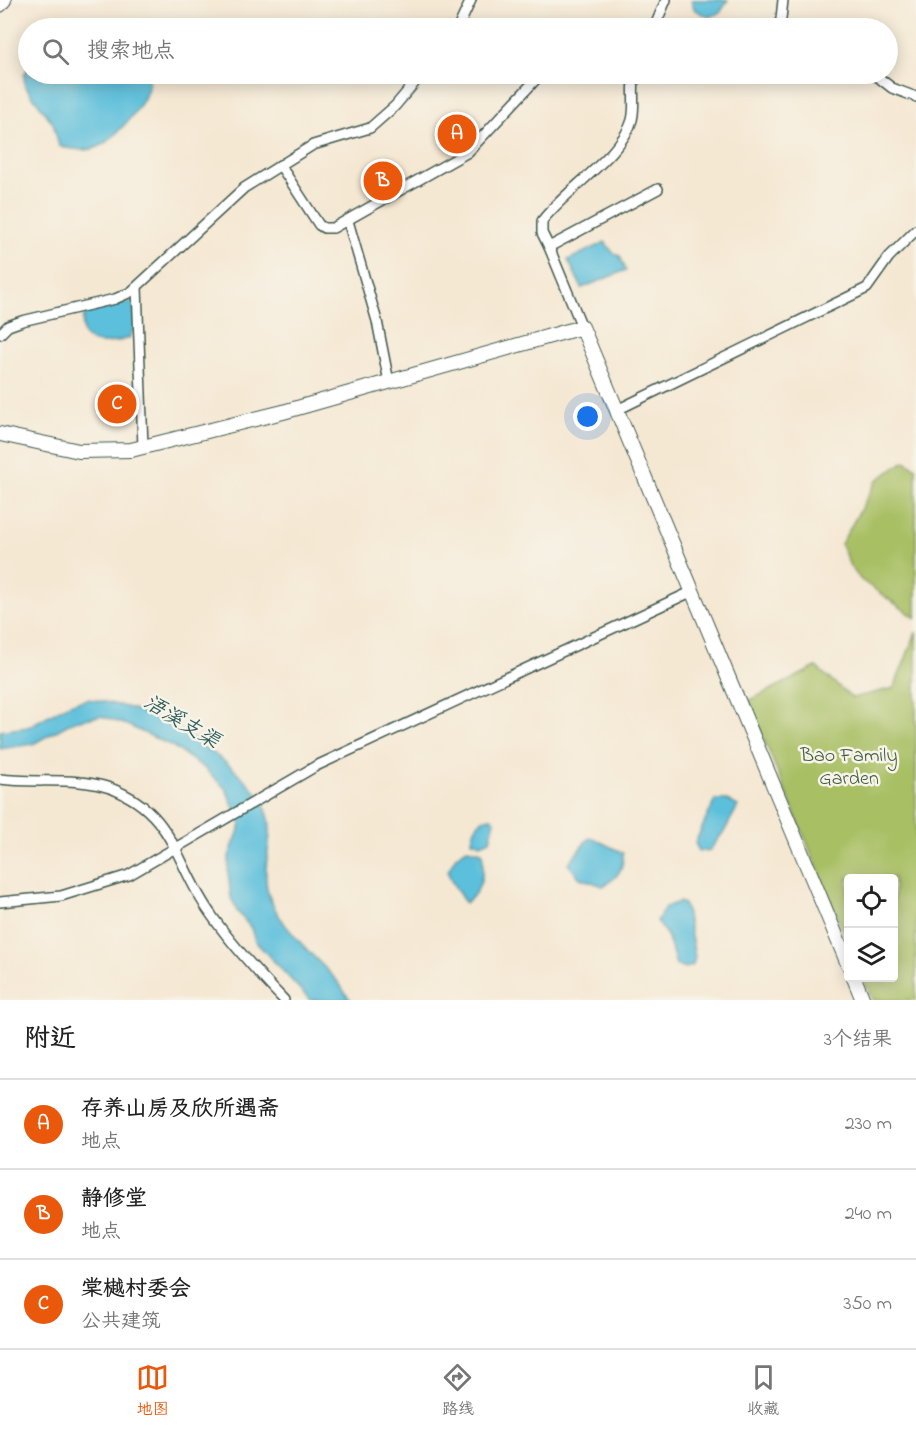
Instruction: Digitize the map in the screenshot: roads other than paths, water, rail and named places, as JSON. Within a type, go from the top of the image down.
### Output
[{"type":"main road","points":[[0,5],[4,0]]},
{"type":"main road","points":[[0,433],[79,451],[106,452],[143,447],[389,382],[582,327],[844,952]]},
{"type":"main road","points":[[856,982],[863,1000]]},
{"type":"street","points":[[463,18],[471,0]]},
{"type":"street","points":[[658,18],[666,0]]},
{"type":"street","points":[[781,18],[783,0]]},
{"type":"street","points":[[0,334],[8,326],[22,321],[115,299],[137,287],[244,188],[313,145],[370,128],[395,106],[414,84]]},
{"type":"street","points":[[280,165],[319,225],[327,228],[348,221],[468,152],[532,84]]},
{"type":"street","points":[[582,327],[542,234],[542,221],[553,206],[612,152],[630,126],[634,114],[635,84]]},
{"type":"street","points":[[887,84],[916,97]]},
{"type":"street","points":[[549,247],[657,189]]},
{"type":"street","points":[[348,221],[377,321],[389,382]]},
{"type":"street","points":[[617,410],[867,288],[889,257],[916,230]]},
{"type":"street","points":[[137,287],[143,447]]},
{"type":"street","points":[[0,902],[44,899],[96,888],[129,875],[178,849],[275,789],[341,753],[693,591]]},
{"type":"street","points":[[0,779],[87,784],[109,788],[134,800],[152,816],[178,849],[187,874],[210,913],[262,977],[284,1000]]},
{"type":"water","points":[[691,0],[728,0],[720,13],[708,17],[694,9]]},
{"type":"water","points":[[25,84],[148,84],[142,101],[126,124],[100,146],[85,150],[59,146],[53,123]]},
{"type":"water","points":[[605,242],[613,253],[620,256],[626,270],[582,288],[568,260]]},
{"type":"water","points":[[129,302],[134,303],[136,325],[129,338],[103,343],[89,340],[84,335],[82,327],[84,316],[88,312]]},
{"type":"water","points":[[88,699],[128,707],[157,719],[213,753],[247,782],[259,797],[269,820],[270,837],[266,880],[275,908],[283,922],[338,982],[351,1000],[310,1000],[255,941],[251,928],[237,911],[231,898],[228,873],[229,856],[241,825],[226,789],[204,768],[172,746],[127,725],[101,716],[74,721],[33,744],[0,749],[0,731],[28,727],[69,704]]},
{"type":"water","points":[[715,800],[727,800],[738,806],[725,830],[709,851],[699,851],[695,843]]},
{"type":"water","points":[[490,817],[495,821],[490,840],[481,844],[472,841],[477,826],[482,820]]},
{"type":"water","points":[[593,838],[623,853],[619,873],[603,886],[580,878],[568,864],[588,839]]},
{"type":"water","points":[[467,849],[482,852],[483,866],[479,887],[471,899],[465,903],[450,879],[448,871],[456,856]]},
{"type":"water","points":[[679,902],[684,904],[686,910],[695,957],[693,965],[686,968],[676,965],[668,937],[657,921],[665,907]]},
{"type":"place","name":"存养山房及欣所遇斋","points":[[457,134]]},
{"type":"place","name":"静修堂","points":[[383,181]]},
{"type":"place","name":"棠樾村委会","points":[[117,404]]},
{"type":"water label","name":"浯溪支渠","points":[[182,721]]},
{"type":"park label","name":"Bao Family Garden","points":[[849,766]]}]
